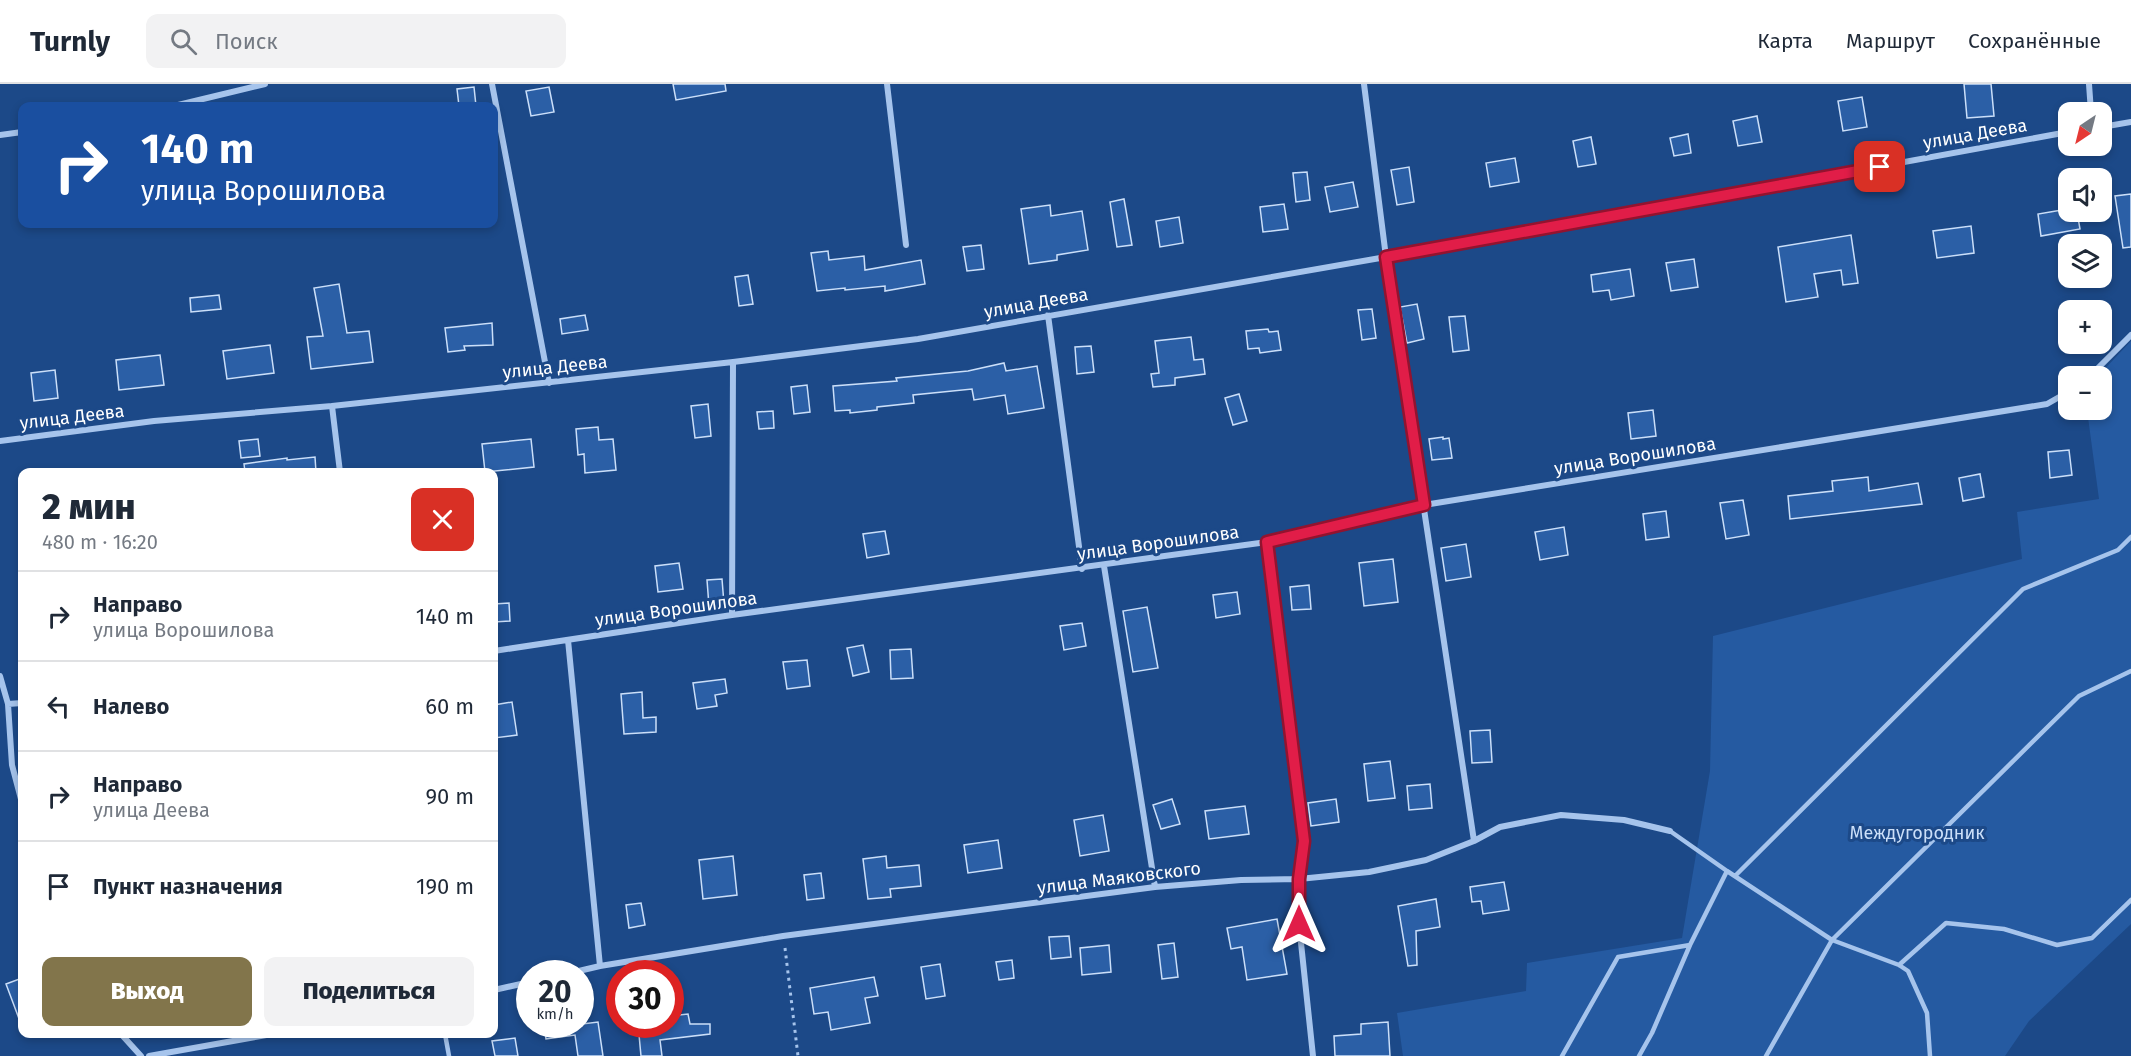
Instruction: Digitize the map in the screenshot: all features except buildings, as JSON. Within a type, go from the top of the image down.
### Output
[{"type":"street","points":[[191,102],[265,84]]},
{"type":"street","points":[[492,84],[495,102]]},
{"type":"street","points":[[887,84],[906,245]]},
{"type":"street","points":[[1364,84],[1386,257],[1474,841]]},
{"type":"street","points":[[2089,84],[2090,102]]},
{"type":"street","points":[[498,115],[549,383]]},
{"type":"street","points":[[2112,125],[2131,122]]},
{"type":"street","points":[[0,135],[18,133]]},
{"type":"street","name":"улица Деева","points":[[0,441],[154,421],[332,406],[549,383],[918,339],[1386,257],[2058,134]]},
{"type":"street","points":[[1048,315],[1082,569]]},
{"type":"street","points":[[2100,366],[2131,335]]},
{"type":"street","points":[[732,615],[733,362]]},
{"type":"street","name":"улица Ворошилова","points":[[498,650],[732,615],[1267,542],[1424,505],[2046,404],[2058,397]]},
{"type":"street","points":[[332,406],[340,468]]},
{"type":"street","points":[[1267,542],[1304,841],[1299,879],[1299,924],[1313,1056]]},
{"type":"street","points":[[1104,566],[1155,887]]},
{"type":"street","points":[[568,640],[600,966]]},
{"type":"street","points":[[0,676],[8,704],[12,765],[18,788]]},
{"type":"street","points":[[8,704],[18,703]]},
{"type":"street","name":"улица Маяковского","points":[[594,967],[783,936],[1155,887],[1241,880],[1299,879],[1369,872],[1426,860],[1474,841],[1500,827],[1561,814],[1624,820],[1670,831]]},
{"type":"street","points":[[498,989],[516,985]]},
{"type":"street","points":[[125,1038],[141,1056]]},
{"type":"street","points":[[149,1056],[250,1038]]},
{"type":"lane","points":[[1735,876],[2023,589],[2118,550],[2131,537]]},
{"type":"lane","points":[[1766,1056],[1832,939],[2079,696],[2131,671]]},
{"type":"lane","points":[[1670,831],[1726,871],[1832,939],[1899,965],[1908,971],[1927,1013],[1930,1056]]},
{"type":"lane","points":[[1639,1056],[1652,1033],[1690,945],[1726,871]]},
{"type":"lane","points":[[1899,965],[1946,923],[2004,929],[2056,945],[2092,938],[2131,900]]},
{"type":"lane","points":[[1562,1056],[1618,957],[1690,945]]},
{"type":"lane","points":[[447,1038],[449,1056]]},
{"type":"path","points":[[783,936],[798,1056]]},
{"type":"green space","name":"Междугородник","points":[[2131,341],[2131,924],[2029,1021],[2005,1056],[1403,1056],[1397,1013],[1526,991],[1527,963],[1682,938],[1710,771],[1713,636],[2022,559],[2017,512],[2099,499],[2088,420],[2112,420],[2112,366],[2107,366]]},
{"type":"route","points":[[1299,924],[1299,879],[1304,841],[1267,542],[1424,505],[1386,257],[1880,167]]}]
